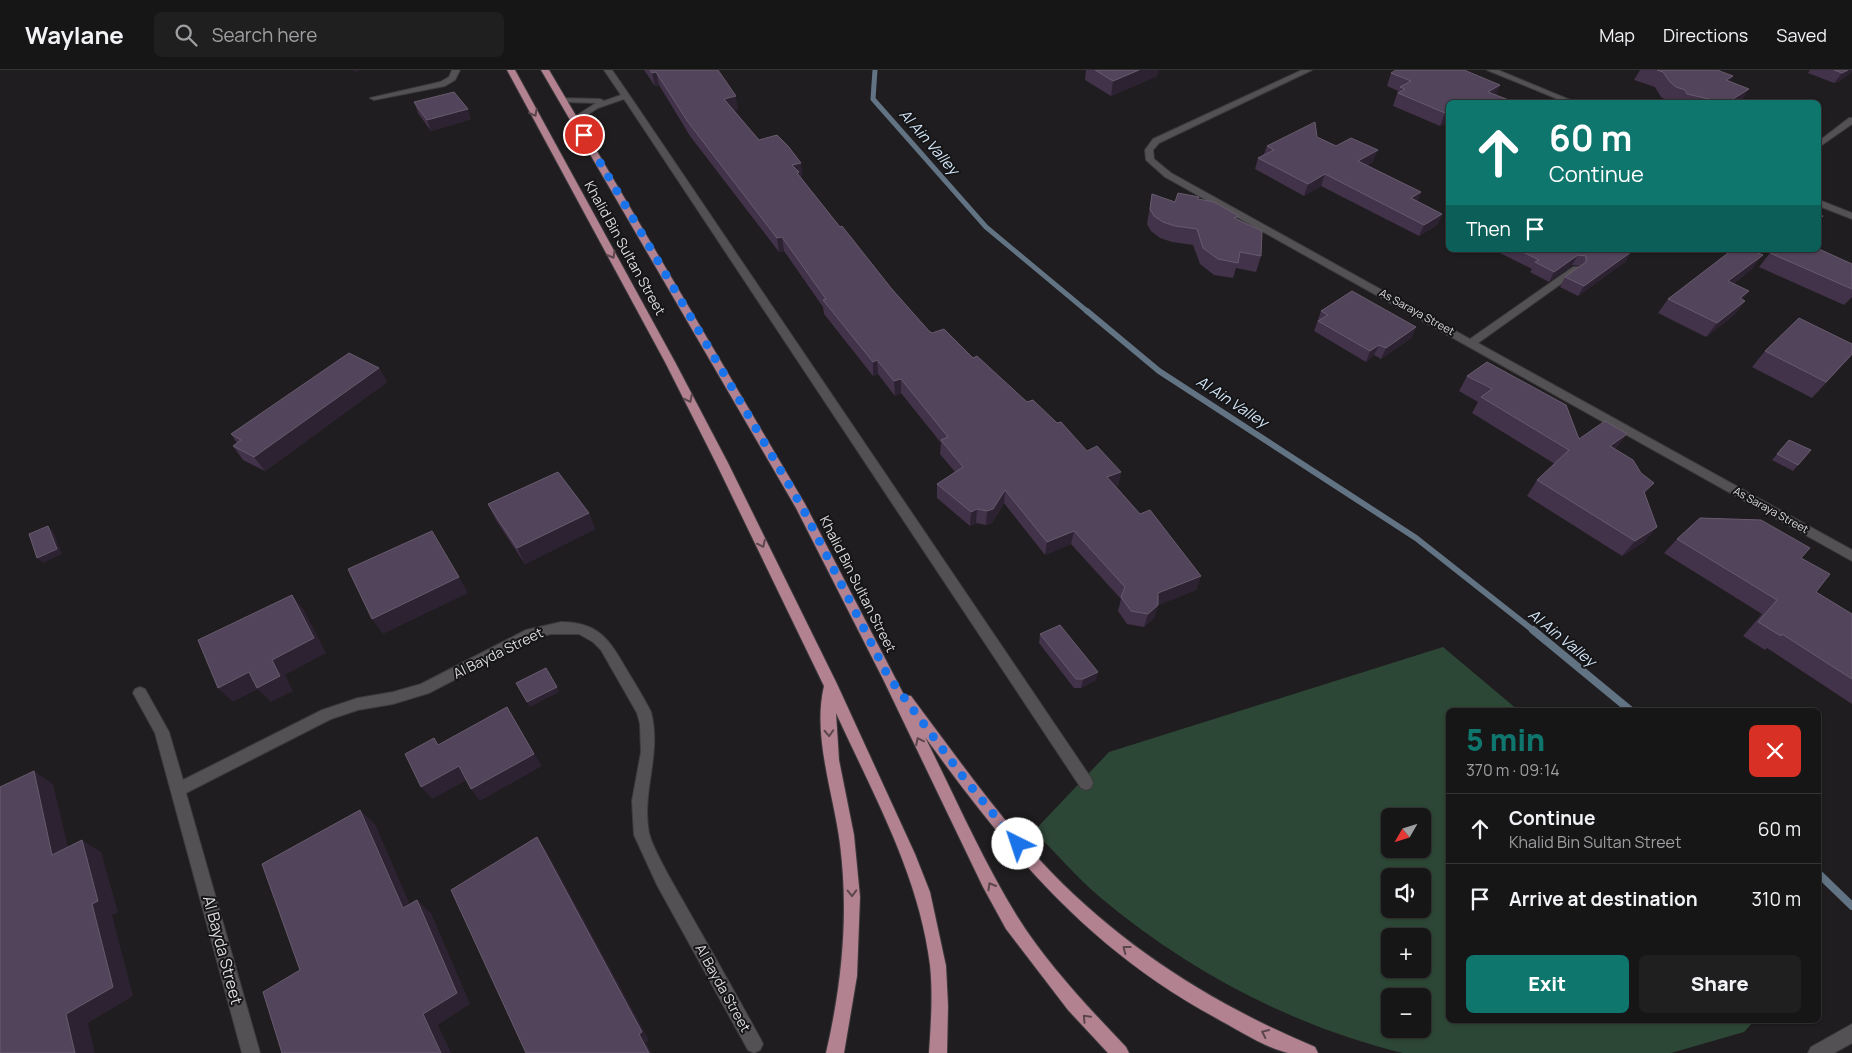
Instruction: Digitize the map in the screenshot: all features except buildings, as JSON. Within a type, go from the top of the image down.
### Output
[{"type":"main road","name":"Khalid Bin Sultan Street","points":[[511,70],[670,362],[722,463],[830,684],[910,860],[922,892],[932,928],[938,966],[940,1006],[938,1053]]},
{"type":"main road","name":"Khalid Bin Sultan Street","points":[[544,70],[575,119],[802,507],[888,676],[988,882],[1012,923],[1074,1004],[1120,1053]]},
{"type":"main road","points":[[888,676],[999,822],[1068,899],[1109,936],[1152,968],[1196,997],[1245,1024],[1309,1053]]},
{"type":"main road","points":[[830,684],[829,738],[849,846],[852,889],[852,935],[848,985],[835,1053]]},
{"type":"street","points":[[374,98],[442,84],[452,78],[456,70]]},
{"type":"street","points":[[608,70],[1086,782]]},
{"type":"street","name":"As Saraya Street","points":[[1308,70],[1156,141],[1149,150],[1150,160],[1168,175],[1472,342],[1852,556]]},
{"type":"street","points":[[1491,70],[1566,100]]},
{"type":"street","points":[[563,100],[592,101],[626,96]]},
{"type":"street","points":[[575,119],[595,106],[612,99]]},
{"type":"street","points":[[1821,143],[1852,120]]},
{"type":"street","points":[[1821,204],[1852,216]]},
{"type":"street","points":[[1472,342],[1576,269]]},
{"type":"street","name":"Al Bayda Street","points":[[179,789],[327,714],[358,704],[393,698],[424,689],[546,628],[576,627],[588,631],[599,637],[606,646],[644,712],[648,738],[646,767],[639,801],[642,836],[663,880],[754,1044]]},
{"type":"street","name":"Al Bayda Street","points":[[140,693],[162,732],[251,1053]]},
{"type":"street","points":[[1817,1053],[1852,1032]]},
{"type":"green space","points":[[1443,647],[1516,708],[1446,708],[1446,1023],[1752,1023],[1744,1032],[1671,1053],[1403,1053],[1321,1028],[1243,993],[1169,949],[1134,925],[1075,874],[1034,831],[1109,752]]},
{"type":"waterway","name":"Al Ain Valley","points":[[875,70],[873,99],[986,227],[1088,312]]},
{"type":"waterway","name":"Al Ain Valley","points":[[1087,311],[1159,371],[1416,538],[1534,631]]},
{"type":"waterway","name":"Al Ain Valley","points":[[1533,630],[1628,708]]},
{"type":"waterway","name":"Al Ain Valley","points":[[1821,876],[1852,906]]},
{"type":"route","points":[[584,135],[802,507],[888,676],[964,778],[1018,844]]}]
